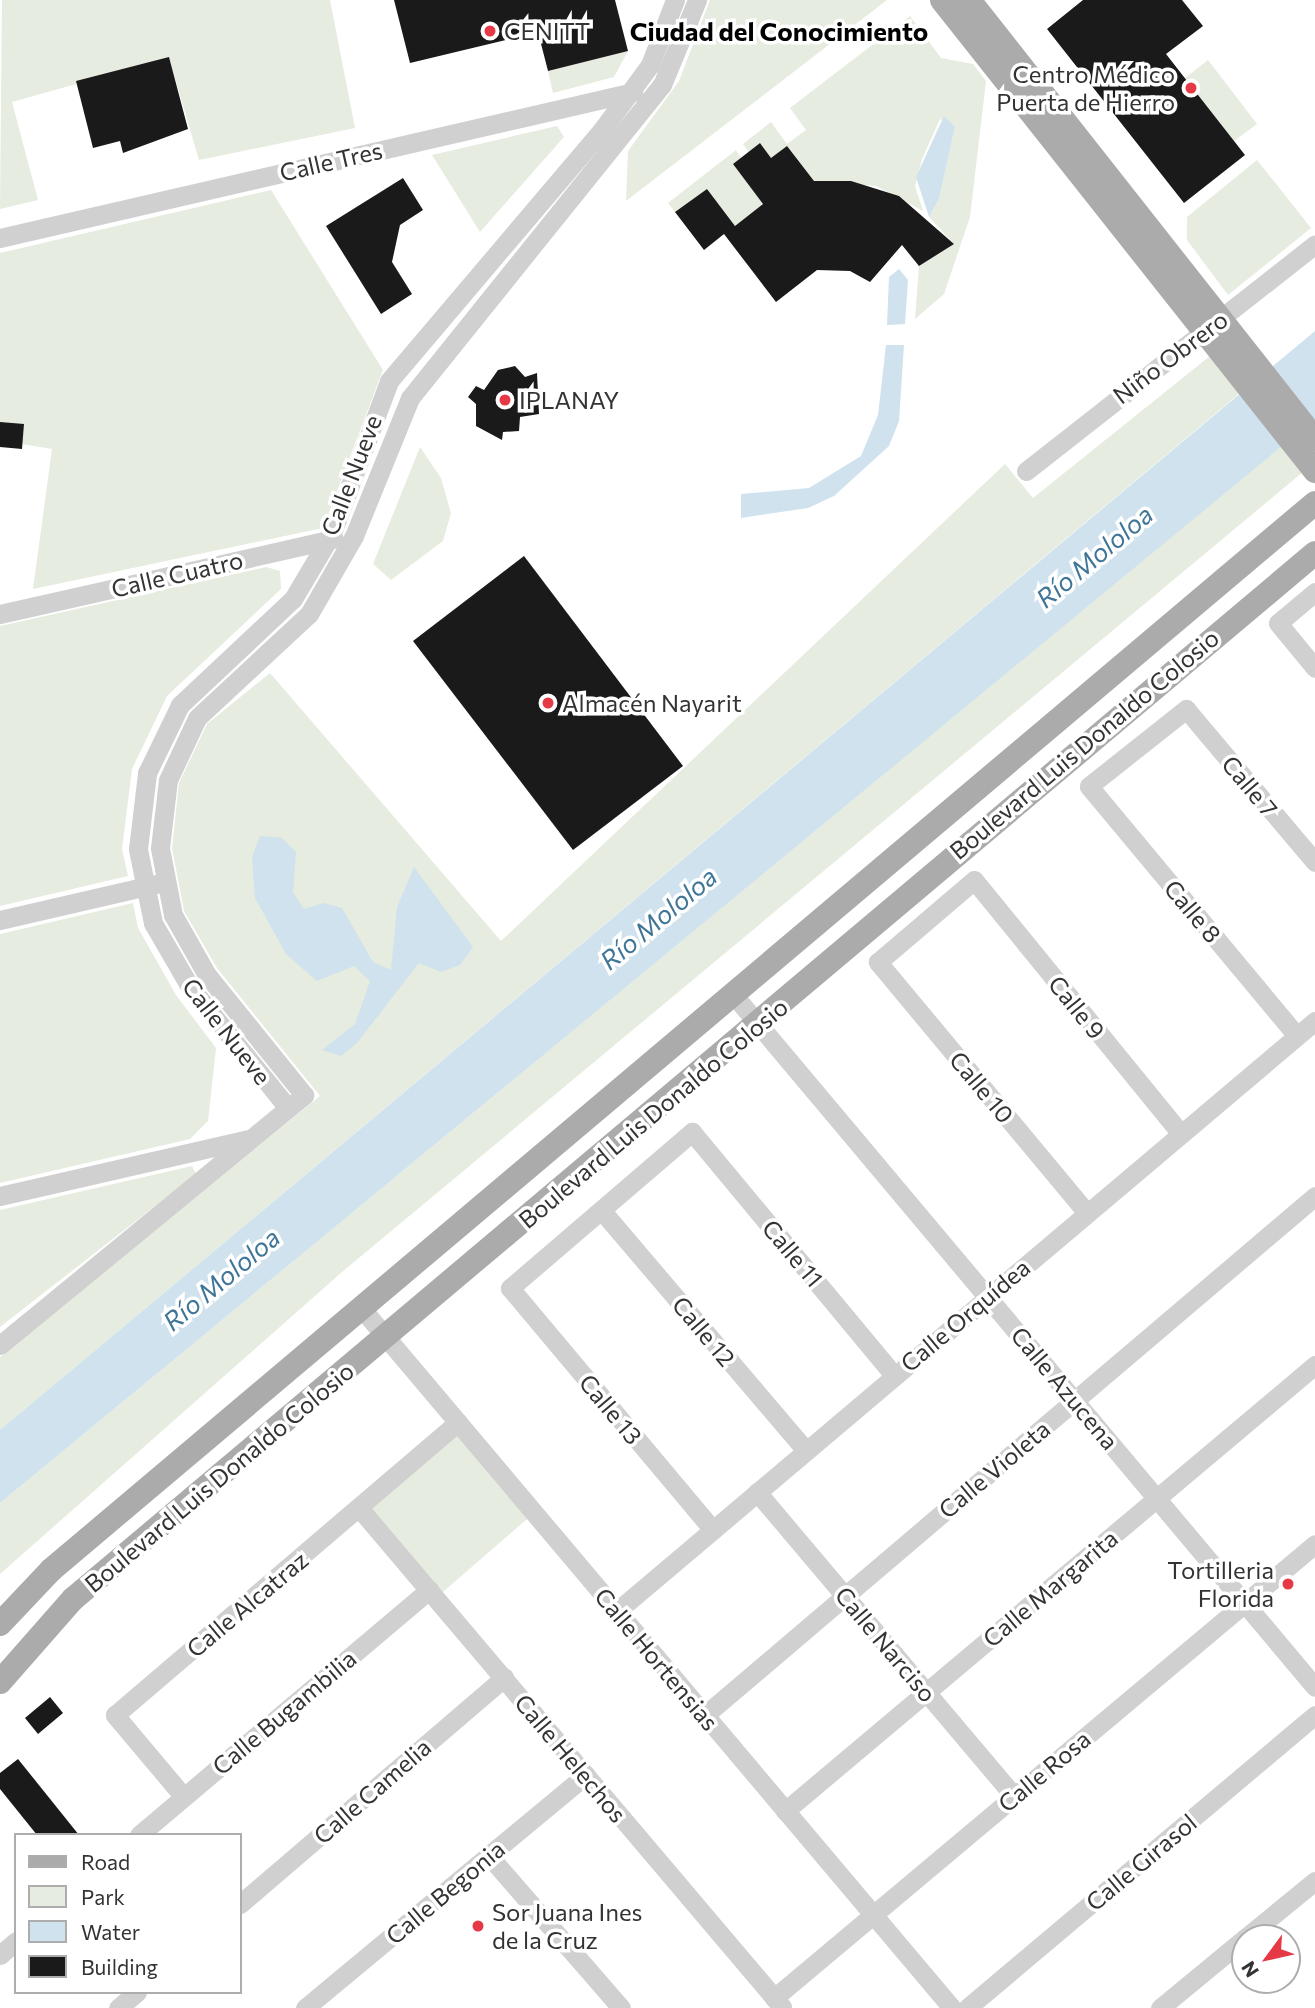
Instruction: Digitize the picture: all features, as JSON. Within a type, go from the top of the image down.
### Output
[{"type":"main road","points":[[942,0],[1211,324]]},
{"type":"main road","points":[[969,0],[1211,324],[1307,439],[1315,471]]},
{"type":"main road","name":"Boulevard Luis Donaldo Colosio","points":[[0,1623],[51,1570],[363,1310],[732,993],[1315,503]]},
{"type":"main road","name":"Boulevard Luis Donaldo Colosio","points":[[0,1682],[73,1599],[758,1024],[1174,665],[1315,553]]},
{"type":"main road","points":[[386,1337],[384,1312],[484,1224],[494,1199]]},
{"type":"street","name":"Calle Nueve","points":[[675,0],[650,65],[630,92],[389,381],[327,540],[293,599],[180,705],[147,774],[138,849],[153,923],[190,987],[288,1108],[304,1095],[207,975],[173,915],[160,848],[168,780],[197,718],[309,614],[354,536],[416,389],[662,85],[697,0]]},
{"type":"street","name":"Calle Tres","points":[[0,237],[662,85]]},
{"type":"street","name":"Niño Obrero","points":[[1026,471],[1315,244]]},
{"type":"street","name":"Calle Cuatro","points":[[0,614],[354,536]]},
{"type":"street","points":[[1315,592],[1278,623],[1315,668]]},
{"type":"street","name":"Calle 8","points":[[1186,709],[1089,786],[1297,1037]]},
{"type":"street","name":"Calle 7","points":[[1186,709],[1315,862]]},
{"type":"street","name":"Calle 10","points":[[974,880],[878,962],[1087,1213]]},
{"type":"street","name":"Calle 9","points":[[974,880],[1181,1134]]},
{"type":"street","points":[[0,920],[167,882]]},
{"type":"street","name":"Calle Azucena","points":[[732,993],[1315,1687]]},
{"type":"street","name":"Calle Orquídea","points":[[617,1611],[1315,1021]]},
{"type":"street","points":[[0,1345],[288,1108]]},
{"type":"street","name":"Calle 11","points":[[602,1212],[692,1132],[894,1375]]},
{"type":"street","points":[[0,1196],[252,1138]]},
{"type":"street","name":"Calle Violeta","points":[[705,1715],[1315,1196]]},
{"type":"street","name":"Calle 13","points":[[602,1212],[510,1288],[713,1530]]},
{"type":"street","name":"Calle 12","points":[[602,1212],[806,1451]]},
{"type":"street","name":"Calle Hortensias","points":[[363,1310],[952,2008]]},
{"type":"street","name":"Calle Margarita","points":[[785,1811],[1315,1365]]},
{"type":"street","name":"Calle Alcatraz","points":[[183,1796],[115,1715],[360,1509],[458,1422]]},
{"type":"street","name":"Calle Narciso","points":[[757,1492],[1014,1796]]},
{"type":"street","name":"Calle Helechos","points":[[360,1509],[778,2003]]},
{"type":"street","name":"Calle Rosa","points":[[778,2003],[873,1915],[1315,1544]]},
{"type":"street","name":"Calle Bugambilia","points":[[141,1833],[429,1590]]},
{"type":"street","name":"Calle Camelia","points":[[242,1902],[504,1678]]},
{"type":"street","name":"Calle Girasol","points":[[967,2008],[1315,1715]]},
{"type":"street","name":"Calle Begonia","points":[[305,2008],[586,1775]]},
{"type":"street","points":[[489,1856],[621,2008]]},
{"type":"street","points":[[1262,1924],[1315,1881]]},
{"type":"street","points":[[0,1955],[14,1943]]},
{"type":"street","points":[[1160,2008],[1231,1950]]},
{"type":"street","points":[[118,2008],[135,1994]]},
{"type":"green space","points":[[2,0],[330,0],[355,128],[199,160],[169,58],[12,102],[38,200],[0,209]]},
{"type":"green space","points":[[710,0],[887,0],[626,201],[628,151],[679,81]]},
{"type":"green space","points":[[910,16],[941,58],[973,64],[986,81],[970,217],[944,294],[915,319],[919,266],[954,244],[929,217],[939,199],[955,127],[940,119],[922,159],[915,186],[923,211],[876,186],[814,181],[787,146],[771,158],[760,143],[749,152],[743,144],[771,122],[787,144],[806,130],[790,108]]},
{"type":"green space","points":[[628,51],[614,77],[553,93],[548,71]]},
{"type":"green space","points":[[1208,60],[1257,124],[1234,141],[1185,78]]},
{"type":"green space","points":[[557,126],[564,137],[480,232],[432,155]]},
{"type":"green space","points":[[736,150],[741,158],[733,164],[763,204],[735,226],[707,189],[675,212],[668,203]]},
{"type":"green space","points":[[1257,160],[1311,228],[1228,295],[1187,240],[1187,217]]},
{"type":"green space","points":[[271,190],[383,370],[323,528],[33,589],[52,449],[22,444],[24,424],[0,427],[0,253]]},
{"type":"green space","points":[[1210,356],[1240,393],[0,1430],[0,1357],[320,1096],[217,968],[184,911],[172,848],[179,783],[207,724],[270,673],[501,941],[1005,464],[1033,498]]},
{"type":"green space","points":[[1283,445],[1303,472],[342,1272],[0,1574],[0,1503]]},
{"type":"green space","points":[[420,447],[441,478],[451,513],[443,541],[391,580],[373,564]]},
{"type":"green space","points":[[266,567],[280,571],[281,589],[167,696],[132,769],[122,849],[128,876],[0,906],[0,626]]},
{"type":"green space","points":[[133,903],[138,928],[176,995],[216,1048],[208,1121],[190,1139],[0,1183],[0,934]]},
{"type":"green space","points":[[192,1166],[196,1174],[0,1327],[0,1210]]},
{"type":"green space","points":[[458,1422],[534,1513],[436,1598],[360,1509]]},
{"type":"water","points":[[944,116],[955,127],[939,199],[929,217],[916,177]]},
{"type":"water","points":[[899,269],[908,280],[905,324],[887,325],[889,277]]},
{"type":"water","name":"Río Mololoa","points":[[1315,331],[1315,419],[0,1503],[0,1430]]},
{"type":"water","points":[[886,345],[904,345],[899,421],[889,446],[834,496],[808,508],[741,518],[741,494],[809,488],[861,456],[878,415]]},
{"type":"water","points":[[260,836],[282,838],[296,852],[293,892],[304,909],[323,903],[342,908],[373,962],[391,970],[397,907],[414,867],[473,947],[460,965],[441,972],[419,963],[357,1043],[341,1056],[322,1050],[355,1024],[370,981],[354,966],[317,981],[286,954],[255,898],[252,857]]},
{"type":"building","name":"CENITT","points":[[394,0],[615,0],[628,51],[548,71],[539,36],[518,37],[410,63]]},
{"type":"building","points":[[1083,0],[1182,0],[1203,26],[1166,54],[1245,155],[1184,203],[1047,29]]},
{"type":"building","points":[[169,57],[188,129],[123,153],[120,141],[93,148],[76,81]]},
{"type":"building","points":[[760,143],[771,158],[787,146],[814,181],[851,181],[899,196],[954,244],[919,266],[902,245],[870,282],[850,271],[817,270],[776,302],[724,234],[704,250],[675,212],[707,189],[735,226],[763,204],[733,164]]},
{"type":"building","points":[[403,178],[423,210],[400,225],[392,262],[412,294],[381,314],[326,226]]},
{"type":"building","name":"IPLANAY","points":[[515,366],[525,377],[537,373],[539,414],[520,417],[519,431],[503,432],[502,440],[476,426],[476,404],[468,397],[476,386],[484,390],[498,370]]},
{"type":"building","points":[[0,422],[24,424],[22,449],[0,447]]},
{"type":"building","name":"Almacén Nayarit","points":[[524,556],[683,766],[573,850],[413,641]]},
{"type":"building","points":[[50,1697],[63,1713],[38,1734],[25,1718]]},
{"type":"building","points":[[18,1759],[77,1833],[35,1833],[0,1789],[0,1773]]},
{"type":"place","name":"CENITT","points":[[490,31]]},
{"type":"place","name":"Centro Médico Puerta de Hierro","points":[[1191,88]]},
{"type":"place","name":"IPLANAY","points":[[505,400]]},
{"type":"place","name":"Almacén Nayarit","points":[[548,703]]},
{"type":"place","name":"Tortilleria Florida","points":[[1288,1584]]},
{"type":"place","name":"Sor Juana Ines de la Cruz","points":[[478,1926]]},
{"type":"district","name":"Ciudad del Conocimiento","points":[[779,31]]}]
